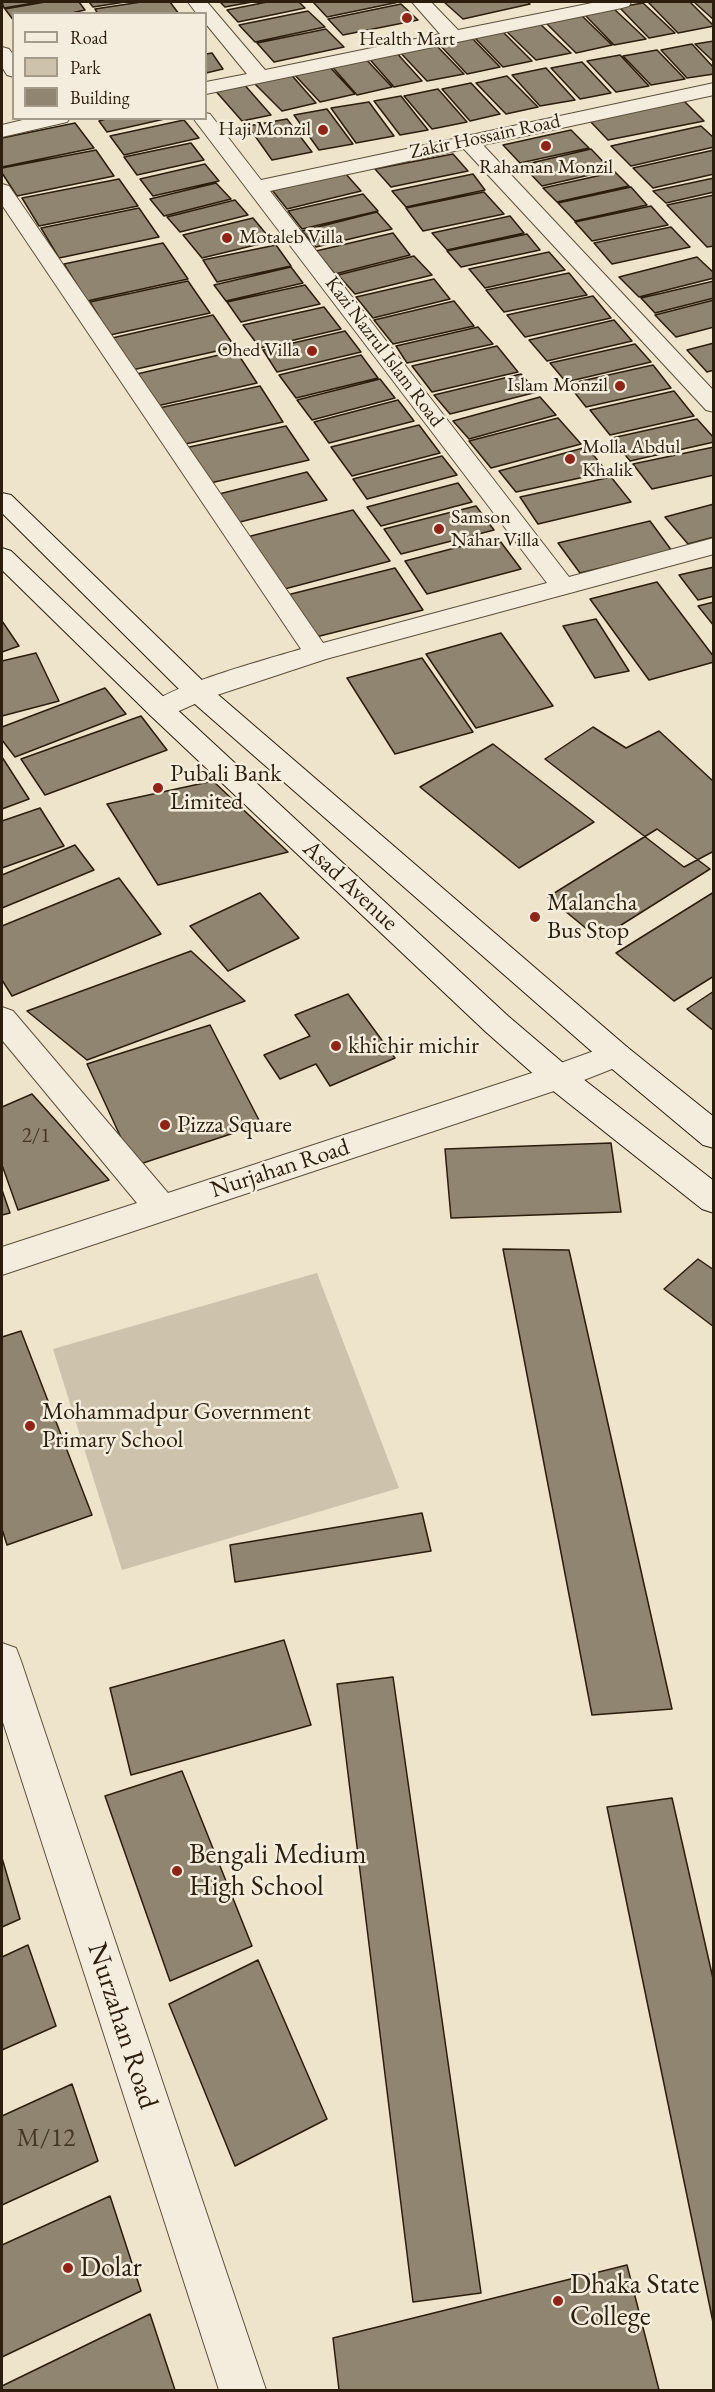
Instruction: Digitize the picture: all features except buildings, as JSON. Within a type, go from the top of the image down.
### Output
[{"type":"street","points":[[421,2],[453,36]]},
{"type":"street","points":[[207,88],[622,2]]},
{"type":"street","points":[[207,14],[260,77]]},
{"type":"street","points":[[2,53],[12,68]]},
{"type":"street","points":[[704,90],[714,111]]},
{"type":"street","name":"Zakir Hossain Road","points":[[257,187],[704,90]]},
{"type":"street","points":[[2,130],[47,120]]},
{"type":"street","name":"Kazi Nazrul Islam Road","points":[[206,120],[563,586]]},
{"type":"street","points":[[467,140],[714,405]]},
{"type":"street","points":[[2,190],[317,654]]},
{"type":"street","name":"Asad Avenue","points":[[2,500],[198,692],[616,1055],[714,1136]]},
{"type":"street","points":[[160,708],[198,692],[317,654],[714,546]]},
{"type":"street","name":"Asad Avenue","points":[[2,556],[160,708],[497,1024],[558,1077],[714,1200]]},
{"type":"street","points":[[2,1019],[161,1208]]},
{"type":"street","name":"Nurjahan Road","points":[[2,1261],[558,1077],[616,1055]]},
{"type":"street","name":"Nurzahan Road","points":[[2,1661],[243,2391]]},
{"type":"green space","points":[[317,1273],[399,1488],[122,1570],[53,1349]]},
{"type":"place","name":"Health Mart","points":[[407,18]]},
{"type":"place","name":"Haji Monzil","points":[[323,130]]},
{"type":"place","name":"Rahaman Monzil","points":[[546,146]]},
{"type":"place","name":"Motaleb Villa","points":[[227,238]]},
{"type":"place","name":"Ohed Villa","points":[[312,351]]},
{"type":"place","name":"Islam Monzil","points":[[620,386]]},
{"type":"place","name":"Molla Abdul Khalik","points":[[570,459]]},
{"type":"place","name":"Samson Nahar Villa","points":[[439,529]]},
{"type":"place","name":"Pubali Bank Limited","points":[[158,788]]},
{"type":"place","name":"Malancha Bus Stop","points":[[535,917]]},
{"type":"place","name":"khichir michir","points":[[336,1046]]},
{"type":"place","name":"Pizza Square","points":[[165,1125]]},
{"type":"place","name":"Mohammadpur Government Primary School","points":[[30,1426]]},
{"type":"place","name":"Bengali Medium High School","points":[[177,1871]]},
{"type":"place","name":"Dolar","points":[[68,2268]]},
{"type":"place","name":"Dhaka State College","points":[[558,2301]]}]
